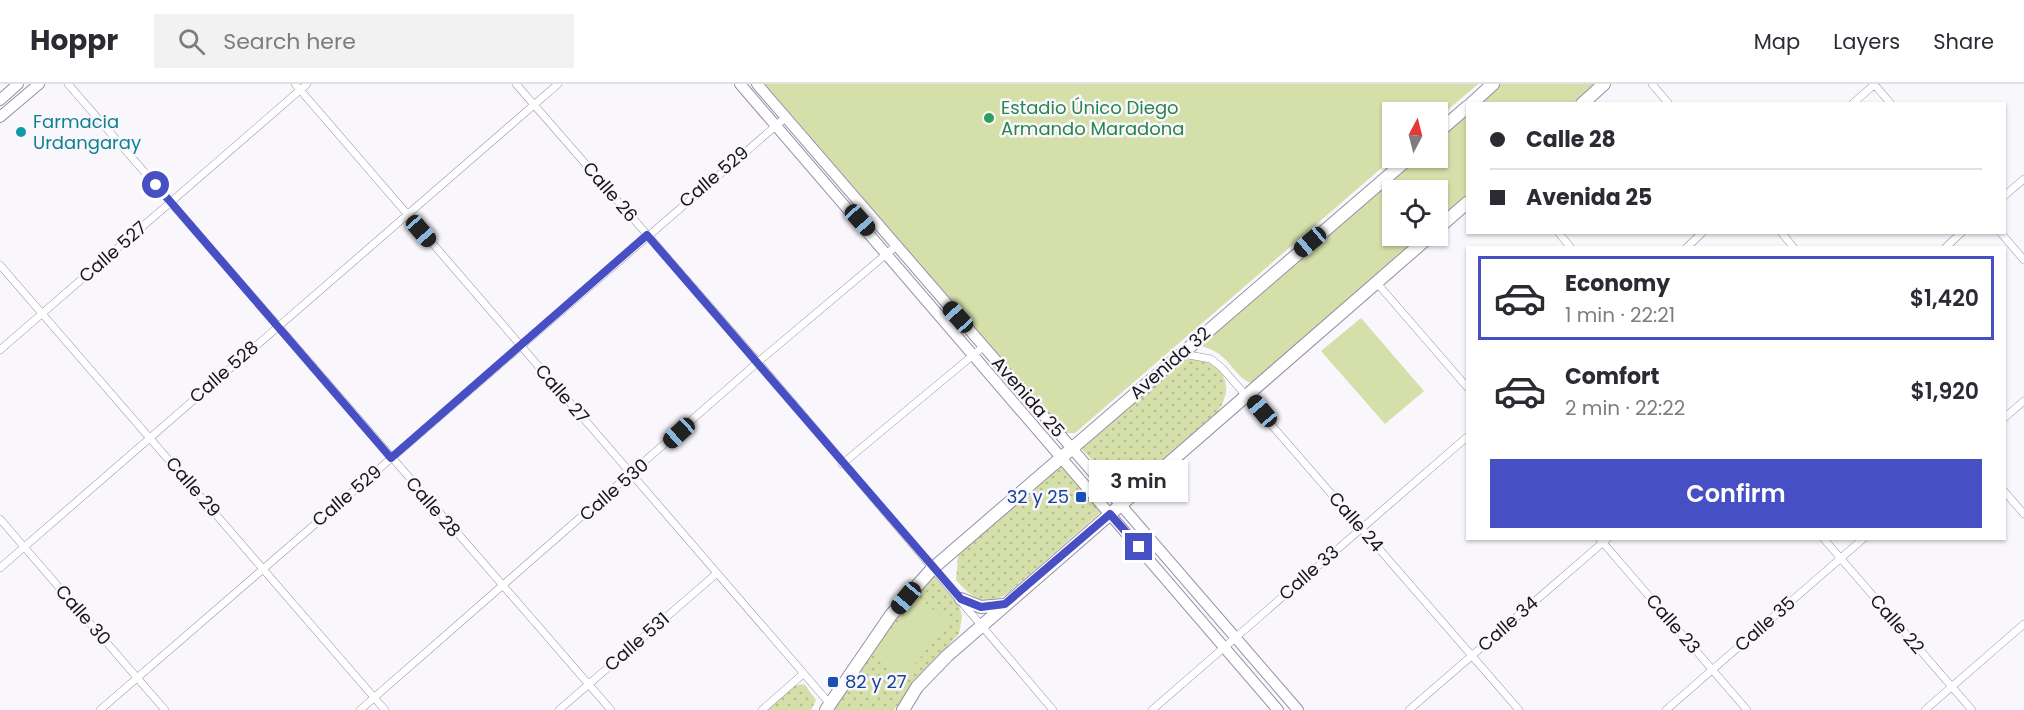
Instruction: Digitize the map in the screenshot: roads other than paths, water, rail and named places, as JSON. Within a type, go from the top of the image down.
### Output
[{"type":"highway","points":[[1473,102],[1493,84]]},
{"type":"highway","points":[[1584,102],[1604,84]]},
{"type":"highway","points":[[1448,123],[1466,108]]},
{"type":"highway","name":"Avenida 32","points":[[828,707],[891,615],[932,569],[1397,168]]},
{"type":"highway","points":[[1448,219],[1466,204]]},
{"type":"highway","points":[[903,710],[916,687],[1005,604],[1418,246]]},
{"type":"highway","points":[[961,599],[981,607],[1005,604]]},
{"type":"main road","points":[[0,100],[18,84]]},
{"type":"main road","points":[[0,117],[39,84]]},
{"type":"main road","name":"Avenida 25","points":[[740,84],[984,346],[1298,710]]},
{"type":"main road","name":"Avenida 25","points":[[757,84],[786,117],[974,353],[1278,710]]},
{"type":"street","name":"Calle 28","points":[[68,84],[611,710]]},
{"type":"street","name":"Calle 27","points":[[295,84],[803,674],[828,707]]},
{"type":"street","name":"Calle 527","points":[[0,350],[308,84]]},
{"type":"street","name":"Calle 26","points":[[516,84],[758,362],[932,569],[983,624],[1053,710]]},
{"type":"street","name":"Calle 528","points":[[0,568],[558,84]]},
{"type":"street","points":[[1652,84],[1667,102]]},
{"type":"street","points":[[1854,102],[1875,84],[1889,102]]},
{"type":"street","name":"Calle 529","points":[[100,710],[786,117]]},
{"type":"street","points":[[2006,194],[2024,179]]},
{"type":"street","points":[[1560,234],[1569,246]]},
{"type":"street","points":[[1688,246],[1701,234]]},
{"type":"street","points":[[1783,234],[1792,246]]},
{"type":"street","points":[[1946,246],[1960,234]]},
{"type":"street","points":[[2002,234],[2024,260]]},
{"type":"street","name":"Calle 530","points":[[360,710],[632,475],[758,362],[892,249]]},
{"type":"street","name":"Calle 29","points":[[0,265],[385,710]]},
{"type":"street","points":[[1376,282],[1466,386]]},
{"type":"street","points":[[842,464],[984,346]]},
{"type":"street","name":"Calle 24","points":[[1180,354],[1211,359],[1247,394],[1519,710]]},
{"type":"street","points":[[2006,416],[2024,401]]},
{"type":"street","name":"Calle 33","points":[[1152,710],[1466,438]]},
{"type":"street","points":[[2006,493],[2024,514]]},
{"type":"street","name":"Calle 30","points":[[0,519],[165,710]]},
{"type":"street","name":"Calle 34","points":[[1409,710],[1603,540]]},
{"type":"street","name":"Calle 23","points":[[1603,540],[1748,710]]},
{"type":"street","name":"Calle 22","points":[[1825,540],[1972,710]]},
{"type":"street","name":"Calle 35","points":[[1666,710],[1862,540]]},
{"type":"street","name":"Calle 531","points":[[559,710],[716,573]]},
{"type":"street","points":[[1925,710],[2024,624]]},
{"type":"street","points":[[762,710],[803,674]]},
{"type":"place","name":"Estadio Único Diego Armando Maradona","points":[[989,118]]},
{"type":"place","name":"Farmacia Urdangaray","points":[[21,132]]},
{"type":"place","name":"32 y 25","points":[[1081,497]]},
{"type":"place","name":"82 y 27","points":[[833,682]]}]
